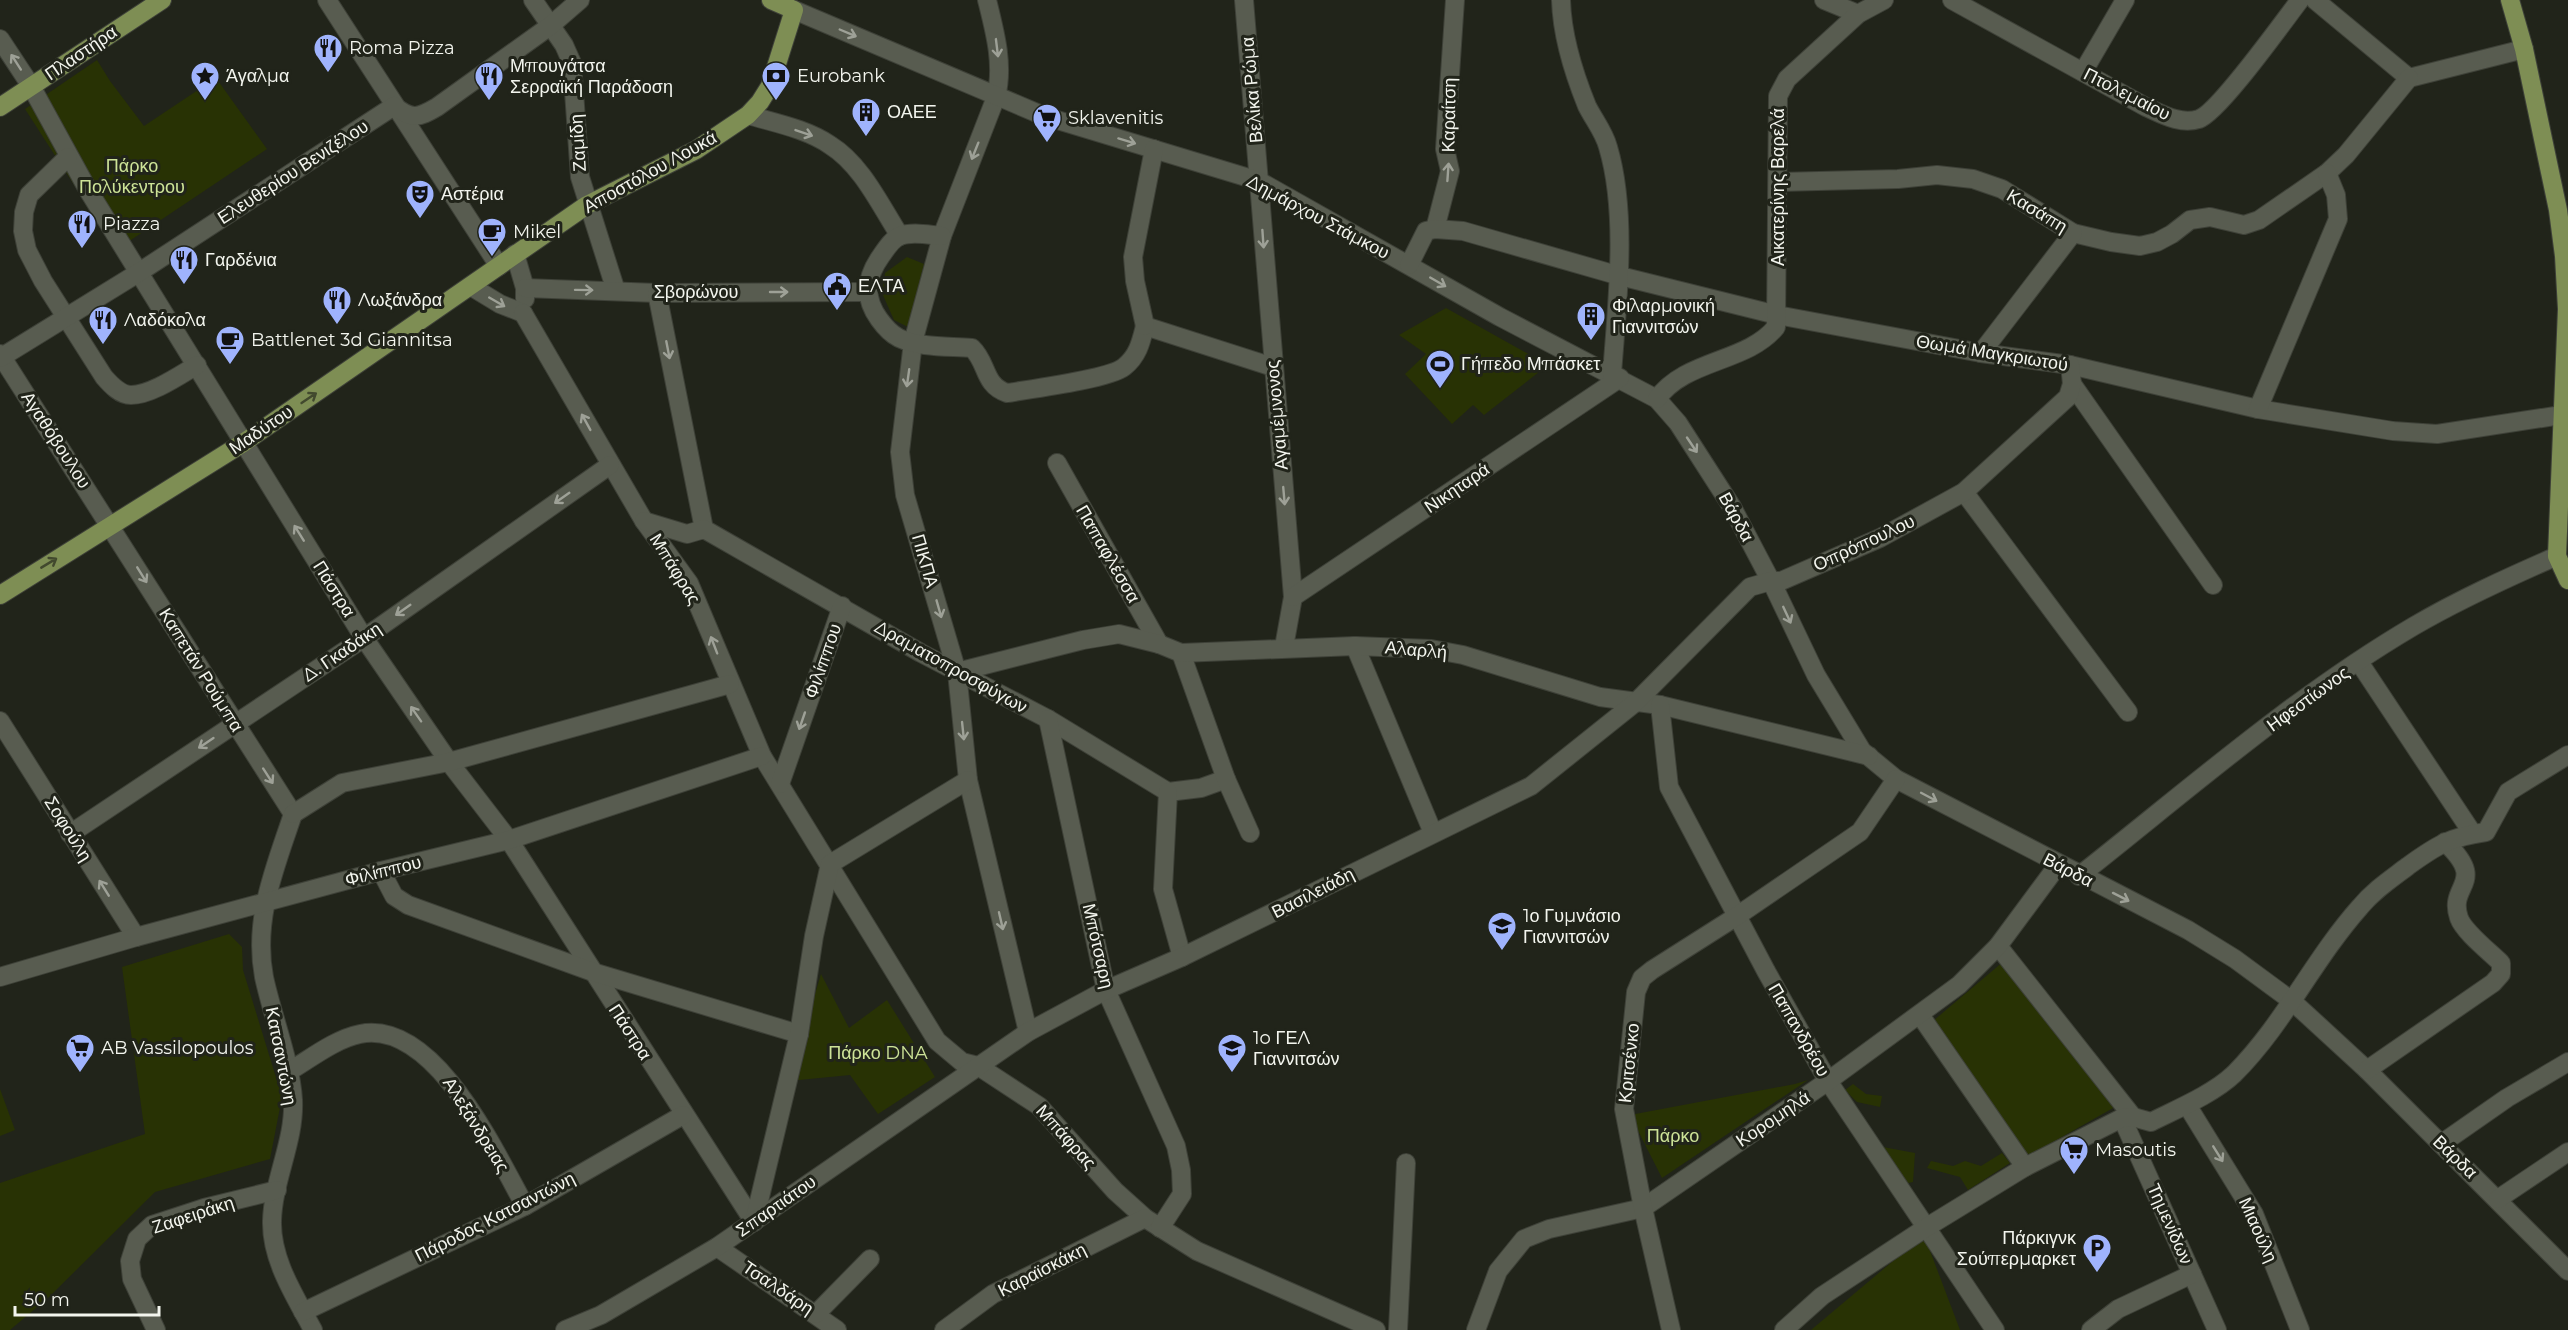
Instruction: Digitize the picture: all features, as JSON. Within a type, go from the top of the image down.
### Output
[{"type":"main road","name":"Πλαστήρα","points":[[0,107],[162,0]]},
{"type":"main road","points":[[771,0],[794,10]]},
{"type":"main road","points":[[2510,0],[2563,206],[2567,309],[2566,414],[2558,556],[2568,580]]},
{"type":"main road","name":"Αποστόλου Λουκά","points":[[515,254],[587,205],[696,150],[748,115],[770,86],[794,10]]},
{"type":"main road","name":"Μαδύτου","points":[[0,595],[243,443],[472,287],[515,254]]},
{"type":"street","points":[[327,0],[500,266]]},
{"type":"street","name":"Ζαμίδη","points":[[533,0],[564,45],[572,63],[580,177],[616,291]]},
{"type":"street","points":[[394,106],[407,116],[423,115],[550,26],[580,0]]},
{"type":"street","name":"ΠΙΚΠΑ","points":[[987,0],[995,32],[1000,82],[942,236],[913,342],[900,452],[905,495],[957,672],[968,780],[1028,1032]]},
{"type":"street","name":"Βελίκα Ρώμα","points":[[1245,0],[1259,181]]},
{"type":"street","name":"Καραίτση","points":[[1410,266],[1430,230],[1450,171],[1445,149],[1455,0]]},
{"type":"street","points":[[1561,0],[1568,43],[1578,80],[1588,107],[1608,144],[1617,191],[1620,276],[1612,374],[1620,378]]},
{"type":"street","points":[[1824,0],[1858,14]]},
{"type":"street","name":"Αικατερίνης Βαρελά","points":[[1777,315],[1779,182],[1777,123],[1780,89],[1787,79],[1858,14],[1884,0]]},
{"type":"street","name":"Πτολεμαίου","points":[[1952,0],[2146,107],[2174,119],[2200,118],[2220,102],[2300,0]]},
{"type":"street","points":[[2084,72],[2125,0]]},
{"type":"street","points":[[2318,1],[2409,78],[2524,49]]},
{"type":"street","name":"Δημάρχου Στάμκου","points":[[794,10],[1044,116],[1259,181],[1500,317],[1657,399]]},
{"type":"street","name":"Πάστρα","points":[[0,39],[31,86],[68,157],[138,273],[197,365],[363,638],[449,762],[509,840],[754,1222]]},
{"type":"street","name":"Κασάπη","points":[[1779,182],[1898,179],[1937,175],[1973,179],[2002,189],[2073,233],[2120,244],[2140,246],[2157,242],[2190,220],[2210,217],[2234,223],[2251,224],[2327,173],[2346,155],[2409,78]]},
{"type":"street","name":"Ελευθερίου Βενιζέλου","points":[[1,357],[138,273],[394,106]]},
{"type":"street","points":[[748,115],[811,135],[843,154],[855,167],[900,236]]},
{"type":"street","points":[[942,236],[912,234],[900,236],[890,244],[874,266],[867,292],[873,310],[897,337],[913,342],[972,348],[978,354],[992,385],[1006,393],[1113,373],[1132,358],[1139,349],[1145,326],[1135,281],[1133,256],[1154,149]]},
{"type":"street","points":[[68,157],[29,195],[24,212],[23,231],[27,250],[43,281],[104,377],[117,390],[131,395],[155,388],[197,365]]},
{"type":"street","points":[[2258,409],[2337,219],[2336,195],[2327,173]]},
{"type":"street","name":"Αγαμέμνονος","points":[[1259,181],[1293,597],[1284,647]]},
{"type":"street","name":"Θωμά Μαγκριωτού","points":[[1430,230],[1463,231],[1620,276],[1777,315],[1982,353],[2071,375],[2393,431],[2437,434],[2566,414]]},
{"type":"street","points":[[1982,353],[2073,233]]},
{"type":"street","points":[[472,287],[500,304],[523,313],[525,288],[515,254]]},
{"type":"street","name":"Σβορώνου","points":[[525,288],[657,293],[867,292]]},
{"type":"street","points":[[644,521],[687,534],[704,529],[657,293]]},
{"type":"street","name":"Μπάφρας","points":[[523,313],[644,521],[696,597],[730,684],[762,756],[937,1041],[962,1062],[978,1066],[1039,1106],[1114,1191],[1153,1223],[1197,1251],[1376,1330]]},
{"type":"street","points":[[1657,399],[1673,380],[1762,340],[1776,327],[1777,315]]},
{"type":"street","points":[[1145,326],[1273,367]]},
{"type":"street","name":"Αγαθόβουλου","points":[[1,357],[111,526]]},
{"type":"street","points":[[2071,375],[2213,585]]},
{"type":"street","name":"Οπρόπουλου","points":[[1636,702],[1750,587],[1771,581],[1781,581],[1880,538],[1964,492],[2068,397],[2071,375]]},
{"type":"street","name":"Νικηταρά","points":[[1293,597],[1620,378]]},
{"type":"street","name":"Βάρδα","points":[[1657,399],[1677,423],[1709,470],[1771,581],[1816,675],[1862,751],[1896,779],[2079,876],[2188,930],[2235,959],[2292,1001],[2367,1070],[2568,1271]]},
{"type":"street","name":"Παπαφλέσσα","points":[[1057,463],[1159,644]]},
{"type":"street","name":"Δ. Γκαδάκη","points":[[70,834],[363,638],[610,465]]},
{"type":"street","points":[[1964,492],[2128,711]]},
{"type":"street","name":"Καπετάν Ρούμπα","points":[[111,526],[293,814]]},
{"type":"street","name":"Δραματοπροσφύγων","points":[[704,529],[957,672],[1048,720],[1168,792]]},
{"type":"street","name":"Ηφεστίωνος","points":[[2079,876],[2297,705],[2359,662],[2416,625],[2488,587],[2558,556]]},
{"type":"street","name":"Φιλίππου","points":[[780,784],[842,606]]},
{"type":"street","name":"Αλαρλή","points":[[957,672],[1072,643],[1119,634],[1159,644],[1180,653],[1284,647],[1355,646],[1431,650],[1463,655],[1600,697],[1660,705],[1869,756]]},
{"type":"street","points":[[1355,646],[1433,833]]},
{"type":"street","points":[[1180,653],[1226,779],[1250,833]]},
{"type":"street","points":[[2359,662],[2473,834]]},
{"type":"street","points":[[293,814],[342,783],[449,762],[730,684]]},
{"type":"street","name":"Βασιλειάδη","points":[[978,1066],[1028,1032],[1106,990],[1182,957],[1531,786],[1636,702]]},
{"type":"street","name":"Παπανδρέου","points":[[1660,705],[1669,788],[1766,971],[1828,1081],[1995,1330]]},
{"type":"street","name":"Μπότσαρη","points":[[1048,720],[1106,990],[1176,1146],[1181,1170],[1182,1194],[1153,1223]]},
{"type":"street","name":"Σοφούλη","points":[[0,721],[136,937]]},
{"type":"street","name":"Φιλίππου","points":[[0,977],[136,937],[381,871],[509,840],[762,756]]},
{"type":"street","points":[[1784,1330],[1822,1296],[1927,1227],[2025,1167],[2128,1117],[2151,1122],[2187,1105],[2232,1076],[2270,1034],[2360,907],[2387,880],[2429,849],[2445,842],[2486,832],[2508,792],[2568,756]]},
{"type":"street","points":[[1182,957],[1163,889],[1168,792],[1201,788],[1226,779]]},
{"type":"street","name":"Κριτσένκο","points":[[1671,1330],[1643,1208],[1624,1109],[1636,992],[1642,978],[1652,970],[1737,916],[1860,832],[1896,779]]},
{"type":"street","points":[[754,1222],[799,1034],[814,936],[830,864],[968,780]]},
{"type":"street","name":"Κατσαντώνη","points":[[293,814],[264,903],[261,957],[293,1099],[293,1118],[272,1219],[276,1252],[313,1330]]},
{"type":"street","points":[[2367,1070],[2493,983],[2501,974],[2501,963],[2460,921],[2457,905],[2466,878],[2465,865],[2461,857],[2445,842]]},
{"type":"street","name":"Κορομηλά","points":[[1476,1330],[1498,1271],[1524,1239],[1549,1230],[1643,1208],[1828,1081],[1959,985],[1998,946],[2058,865]]},
{"type":"street","points":[[381,871],[394,896],[400,901],[593,972],[799,1034]]},
{"type":"street","name":"Τημενίδων","points":[[1998,946],[2128,1117],[2217,1330]]},
{"type":"street","points":[[1920,1015],[2025,1167]]},
{"type":"street","name":"Αλεξάνδρειας","points":[[288,1072],[345,1039],[363,1034],[381,1034],[415,1048],[449,1079],[471,1111],[525,1206]]},
{"type":"street","points":[[2441,1144],[2507,1098],[2568,1062]]},
{"type":"street","name":"Σπαρτιάτου","points":[[565,1330],[604,1322],[754,1222],[978,1066]]},
{"type":"street","name":"Μιαούλη","points":[[2187,1105],[2254,1214],[2300,1330]]},
{"type":"street","name":"Πάροδος Κατσαντώνη","points":[[303,1311],[525,1206],[683,1114]]},
{"type":"street","points":[[2498,1199],[2568,1152]]},
{"type":"street","points":[[1398,1330],[1406,1163]]},
{"type":"street","name":"Ζαφειράκη","points":[[156,1330],[132,1279],[130,1261],[137,1239],[152,1225],[204,1208],[277,1190]]},
{"type":"street","name":"Καραϊσκάκη","points":[[944,1330],[993,1294],[1153,1223]]},
{"type":"street","name":"Τσαλδάρη","points":[[717,1247],[837,1330]]},
{"type":"street","points":[[816,1314],[870,1259]]},
{"type":"street","points":[[2091,1330],[2118,1309],[2192,1274]]},
{"type":"green space","name":"Πάρκο Πολύκεντρου","points":[[97,60],[144,126],[216,78],[267,149],[116,250],[25,109]]},
{"type":"green space","points":[[907,257],[924,264],[908,327],[894,320],[882,293],[885,273]]},
{"type":"green space","points":[[1446,308],[1548,365],[1484,415],[1473,405],[1452,424],[1405,374],[1426,354],[1399,335]]},
{"type":"green space","points":[[229,934],[242,947],[243,970],[282,1097],[270,1159],[155,1192],[49,1297],[10,1330],[0,1330],[0,1183],[145,1134],[122,967]]},
{"type":"green space","points":[[2004,961],[2115,1107],[2028,1156],[1933,1021]]},
{"type":"green space","name":"Πάρκο DNA","points":[[821,974],[849,1028],[887,1000],[935,1077],[878,1114],[850,1075],[789,1081]]},
{"type":"green space","name":"Πάρκο","points":[[1808,1080],[1662,1178],[1630,1115],[1795,1084]]},
{"type":"green space","points":[[1853,1084],[1866,1094],[1882,1096],[1880,1107],[1857,1102],[1845,1090]]},
{"type":"green space","points":[[0,1089],[15,1130],[0,1136]]},
{"type":"green space","points":[[1883,1147],[1915,1153],[1913,1182],[1908,1183]]},
{"type":"green space","points":[[2002,1153],[2010,1163],[1968,1190],[1960,1177],[1927,1168],[1931,1161],[1953,1166],[1965,1161],[1981,1166]]},
{"type":"green space","points":[[1924,1235],[1960,1330],[1811,1330]]},
{"type":"place","name":"Roma Pizza","points":[[328,74]]},
{"type":"place","name":"Άγαλμα","points":[[205,102]]},
{"type":"place","name":"Μπουγάτσα Σερραϊκή Παράδοση","points":[[489,102]]},
{"type":"place","name":"Eurobank","points":[[776,102]]},
{"type":"place","name":"ΟΑΕΕ","points":[[866,138]]},
{"type":"place","name":"Sklavenitis","points":[[1047,144]]},
{"type":"place","name":"Αστέρια","points":[[420,220]]},
{"type":"place","name":"Piazza","points":[[82,250]]},
{"type":"place","name":"Mikel","points":[[492,258]]},
{"type":"place","name":"Γαρδένια","points":[[184,286]]},
{"type":"place","name":"ΕΛΤΑ","points":[[837,312]]},
{"type":"place","name":"Λωξάνδρα","points":[[337,326]]},
{"type":"place","name":"Φιλαρμονική Γιαννιτσών","points":[[1591,342]]},
{"type":"place","name":"Λαδόκολα","points":[[103,346]]},
{"type":"place","name":"Battlenet 3d Giannitsa","points":[[230,366]]},
{"type":"place","name":"Γήπεδο Μπάσκετ","points":[[1440,390]]},
{"type":"place","name":"1ο Γυμνάσιο Γιαννιτσών","points":[[1502,952]]},
{"type":"place","name":"AB Vassilopoulos","points":[[80,1074]]},
{"type":"place","name":"1o ΓΕΛ Γιαννιτσών","points":[[1232,1074]]},
{"type":"place","name":"Masoutis","points":[[2074,1176]]},
{"type":"place","name":"Πάρκιγνκ Σούπερμαρκετ","points":[[2097,1274]]}]
